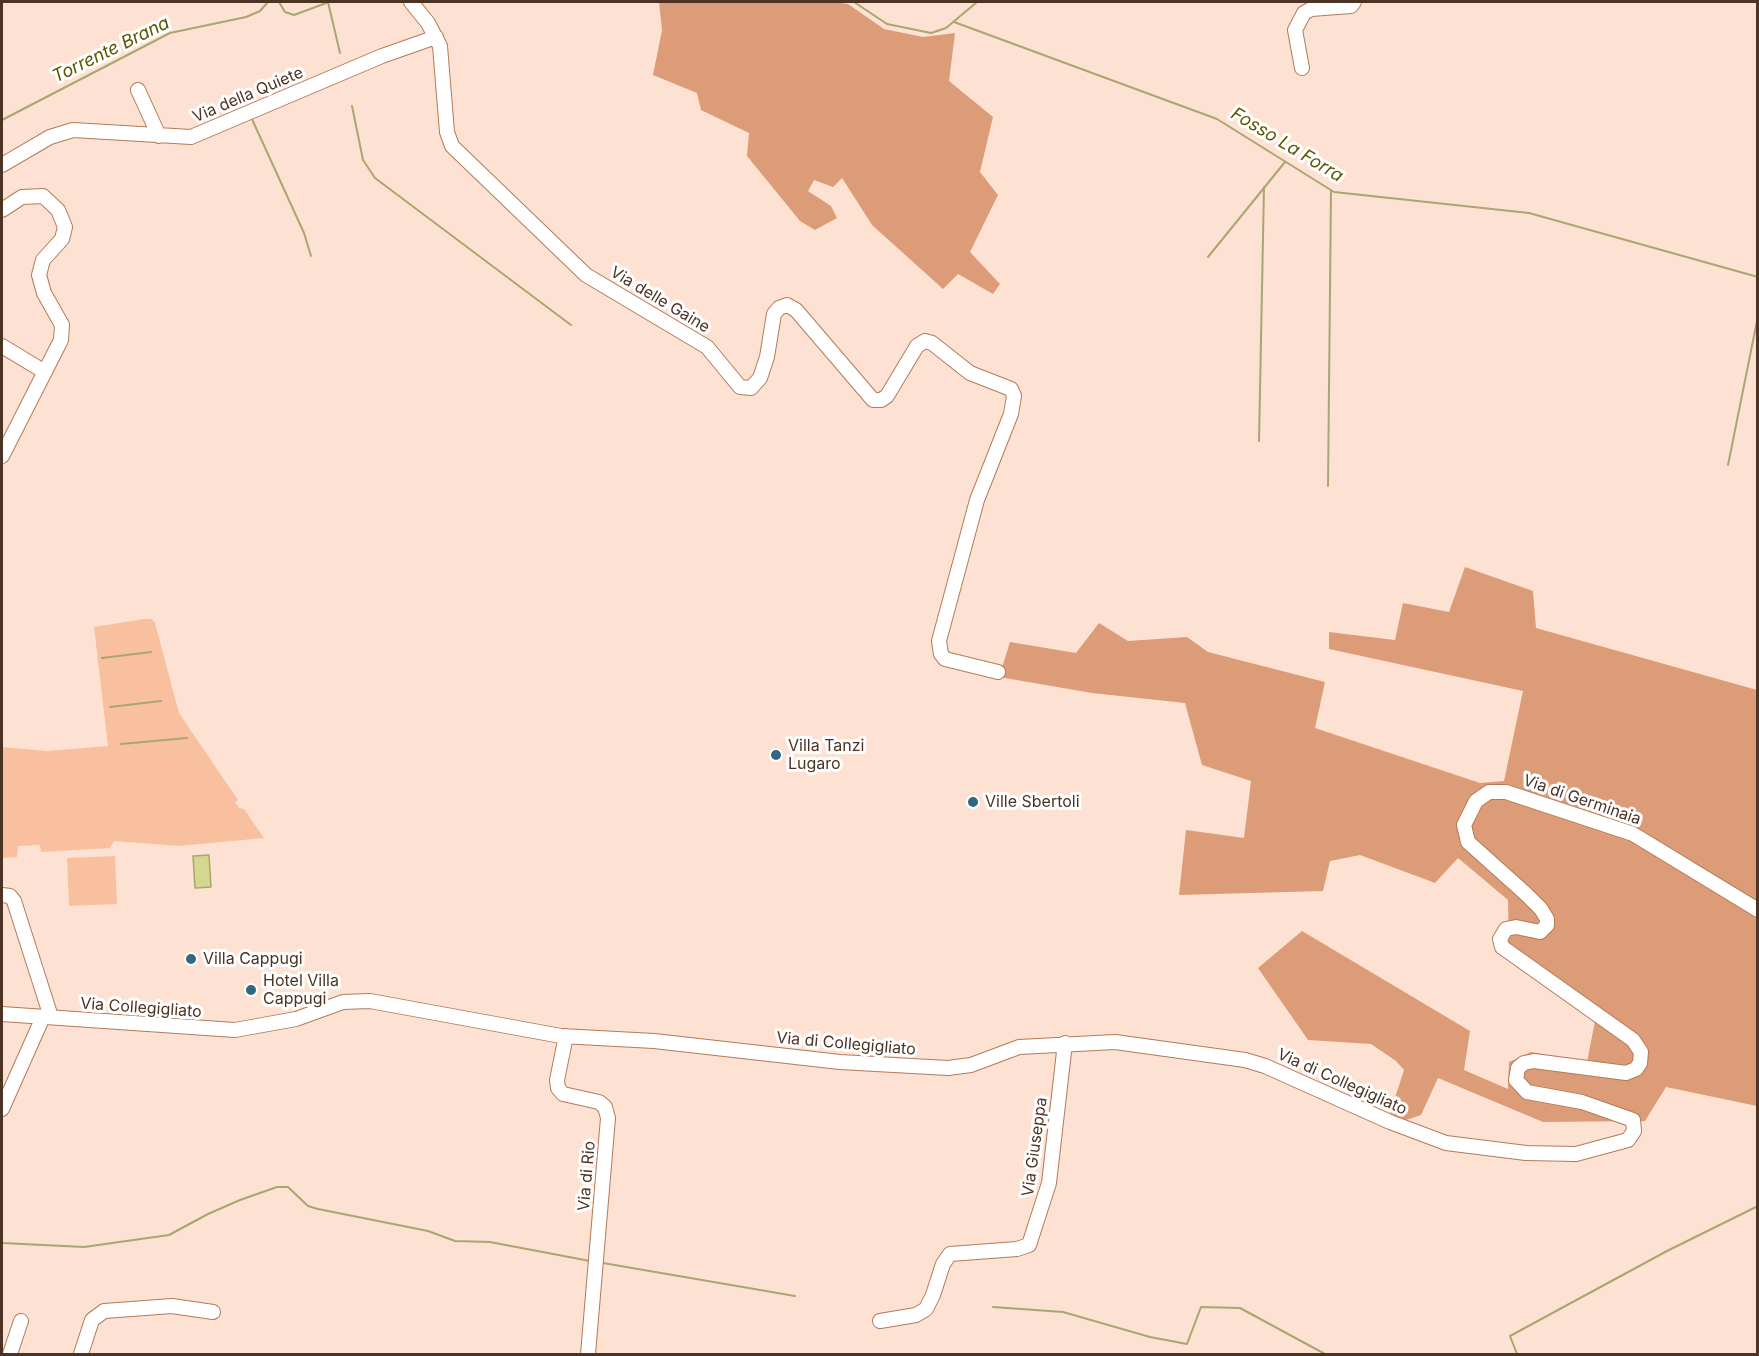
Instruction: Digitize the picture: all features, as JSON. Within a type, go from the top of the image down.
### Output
[{"type":"street","name":"Via delle Gaine","points":[[411,2],[436,36],[441,50],[444,101],[440,126],[442,138],[448,148],[460,154],[586,275],[707,347],[738,385],[744,388],[753,387],[760,378],[767,357],[774,314],[783,306],[791,306],[874,401],[881,400],[888,394],[920,343],[932,343],[965,370],[1011,389],[1014,396],[1011,414],[977,500],[939,641],[941,654],[949,661],[998,672]]},
{"type":"street","points":[[1302,68],[1295,30],[1304,13],[1311,9],[1350,6],[1354,2]]},
{"type":"street","name":"Via della Quiete","points":[[2,165],[42,141],[64,132],[87,130],[159,136],[195,136],[232,118],[436,36]]},
{"type":"street","points":[[138,90],[159,136]]},
{"type":"street","points":[[2,210],[22,197],[43,196],[54,205],[63,222],[62,239],[46,256],[40,270],[44,293],[62,329],[59,346],[2,456]]},
{"type":"street","points":[[2,346],[45,372]]},
{"type":"street","name":"Via di Germinaia","points":[[1483,794],[1506,792],[1633,834],[1758,910]]},
{"type":"street","name":"Via di Collegigliato","points":[[334,1005],[370,1001],[566,1036],[654,1041],[840,1062],[948,1068],[971,1065],[1019,1047],[1115,1042],[1245,1060],[1390,1122],[1457,1144],[1559,1155],[1589,1151],[1628,1140],[1635,1127],[1633,1120],[1627,1116],[1582,1102],[1533,1094],[1518,1084],[1516,1075],[1518,1068],[1529,1061],[1626,1073],[1636,1069],[1642,1058],[1633,1040],[1502,947],[1500,939],[1506,929],[1516,927],[1540,932],[1544,929],[1547,919],[1541,909],[1526,894],[1468,842],[1464,831],[1466,820],[1476,801],[1483,794]]},
{"type":"street","points":[[2,895],[10,896],[15,902],[47,1017],[2,1109]]},
{"type":"street","name":"Via Collegigliato","points":[[2,1014],[235,1030],[285,1022],[334,1005]]},
{"type":"street","name":"Via di Rio","points":[[566,1036],[557,1080],[558,1088],[563,1094],[599,1102],[605,1107],[608,1118],[588,1354]]},
{"type":"street","name":"Via Giuseppa","points":[[880,1321],[916,1315],[926,1309],[943,1264],[950,1254],[1017,1249],[1029,1245],[1049,1183],[1065,1043]]},
{"type":"street","points":[[81,1354],[92,1320],[99,1313],[161,1306],[213,1312]]},
{"type":"street","points":[[10,1354],[21,1321]]},
{"type":"shaded area","points":[[659,2],[835,2],[848,4],[884,29],[923,37],[955,33],[949,81],[993,117],[980,172],[998,195],[970,252],[1000,284],[993,294],[958,274],[943,289],[872,225],[842,178],[833,187],[814,180],[808,191],[831,206],[837,218],[815,230],[800,221],[747,156],[749,133],[701,110],[697,93],[653,75],[662,30]]},
{"type":"shaded area","points":[[1465,567],[1533,591],[1536,628],[1757,690],[1757,1106],[1666,1087],[1645,1121],[1543,1122],[1438,1078],[1421,1115],[1406,1120],[1390,1113],[1404,1070],[1396,1061],[1371,1044],[1308,1040],[1258,968],[1302,931],[1470,1031],[1464,1070],[1508,1089],[1509,1062],[1531,1052],[1587,1062],[1595,1021],[1509,948],[1508,900],[1458,858],[1435,883],[1360,855],[1330,861],[1323,891],[1179,895],[1186,830],[1244,838],[1251,781],[1202,765],[1185,703],[1092,693],[999,677],[1010,642],[1076,653],[1099,623],[1128,641],[1187,637],[1208,652],[1325,682],[1315,728],[1480,783],[1504,781],[1523,691],[1329,649],[1329,632],[1395,640],[1403,603],[1449,612]]},
{"type":"shaded area","points":[[152,619],[155,623],[179,713],[238,800],[235,802],[239,808],[244,809],[264,838],[179,846],[114,841],[110,848],[41,852],[40,845],[18,846],[17,857],[2,858],[2,747],[47,751],[108,746],[94,627]]},
{"type":"shaded area","points":[[209,855],[211,887],[195,888],[193,856]]},
{"type":"shaded area","points":[[115,856],[117,904],[69,906],[67,858]]},
{"type":"waterway","name":"Torrente Brana","points":[[2,120],[170,33],[246,17],[260,11],[268,2]]},
{"type":"waterway","points":[[279,2],[285,12],[294,15],[329,2]]},
{"type":"waterway","points":[[328,2],[340,53]]},
{"type":"waterway","name":"Torrente Brana","points":[[854,2],[887,24],[931,33],[946,28],[977,2]]},
{"type":"waterway","name":"Fosso La Forra","points":[[954,22],[1217,119],[1334,192],[1529,213],[1758,277]]},
{"type":"waterway","points":[[352,106],[363,160],[375,178],[571,325]]},
{"type":"waterway","points":[[251,117],[304,233],[311,256]]},
{"type":"waterway","points":[[1208,257],[1285,162]]},
{"type":"waterway","points":[[1259,441],[1264,187]]},
{"type":"waterway","points":[[1328,486],[1331,190]]},
{"type":"waterway","points":[[1728,465],[1758,316]]},
{"type":"waterway","points":[[102,658],[151,652]]},
{"type":"waterway","points":[[110,707],[161,701]]},
{"type":"waterway","points":[[121,744],[187,738]]},
{"type":"waterway","points":[[2,1243],[84,1247],[169,1235],[240,1200],[277,1187],[288,1187],[308,1206],[318,1209],[428,1231],[455,1241],[490,1242],[590,1261]]},
{"type":"waterway","points":[[1517,1354],[1510,1336],[1667,1251],[1758,1206]]},
{"type":"waterway","points":[[603,1263],[795,1296]]},
{"type":"waterway","points":[[993,1307],[1063,1312],[1150,1337],[1187,1344],[1201,1307],[1240,1308],[1325,1354]]},
{"type":"place","name":"Villa Tanzi Lugaro","points":[[776,755]]},
{"type":"place","name":"Ville Sbertoli","points":[[973,802]]},
{"type":"place","name":"Villa Cappugi","points":[[191,959]]},
{"type":"place","name":"Hotel Villa Cappugi","points":[[251,990]]}]
